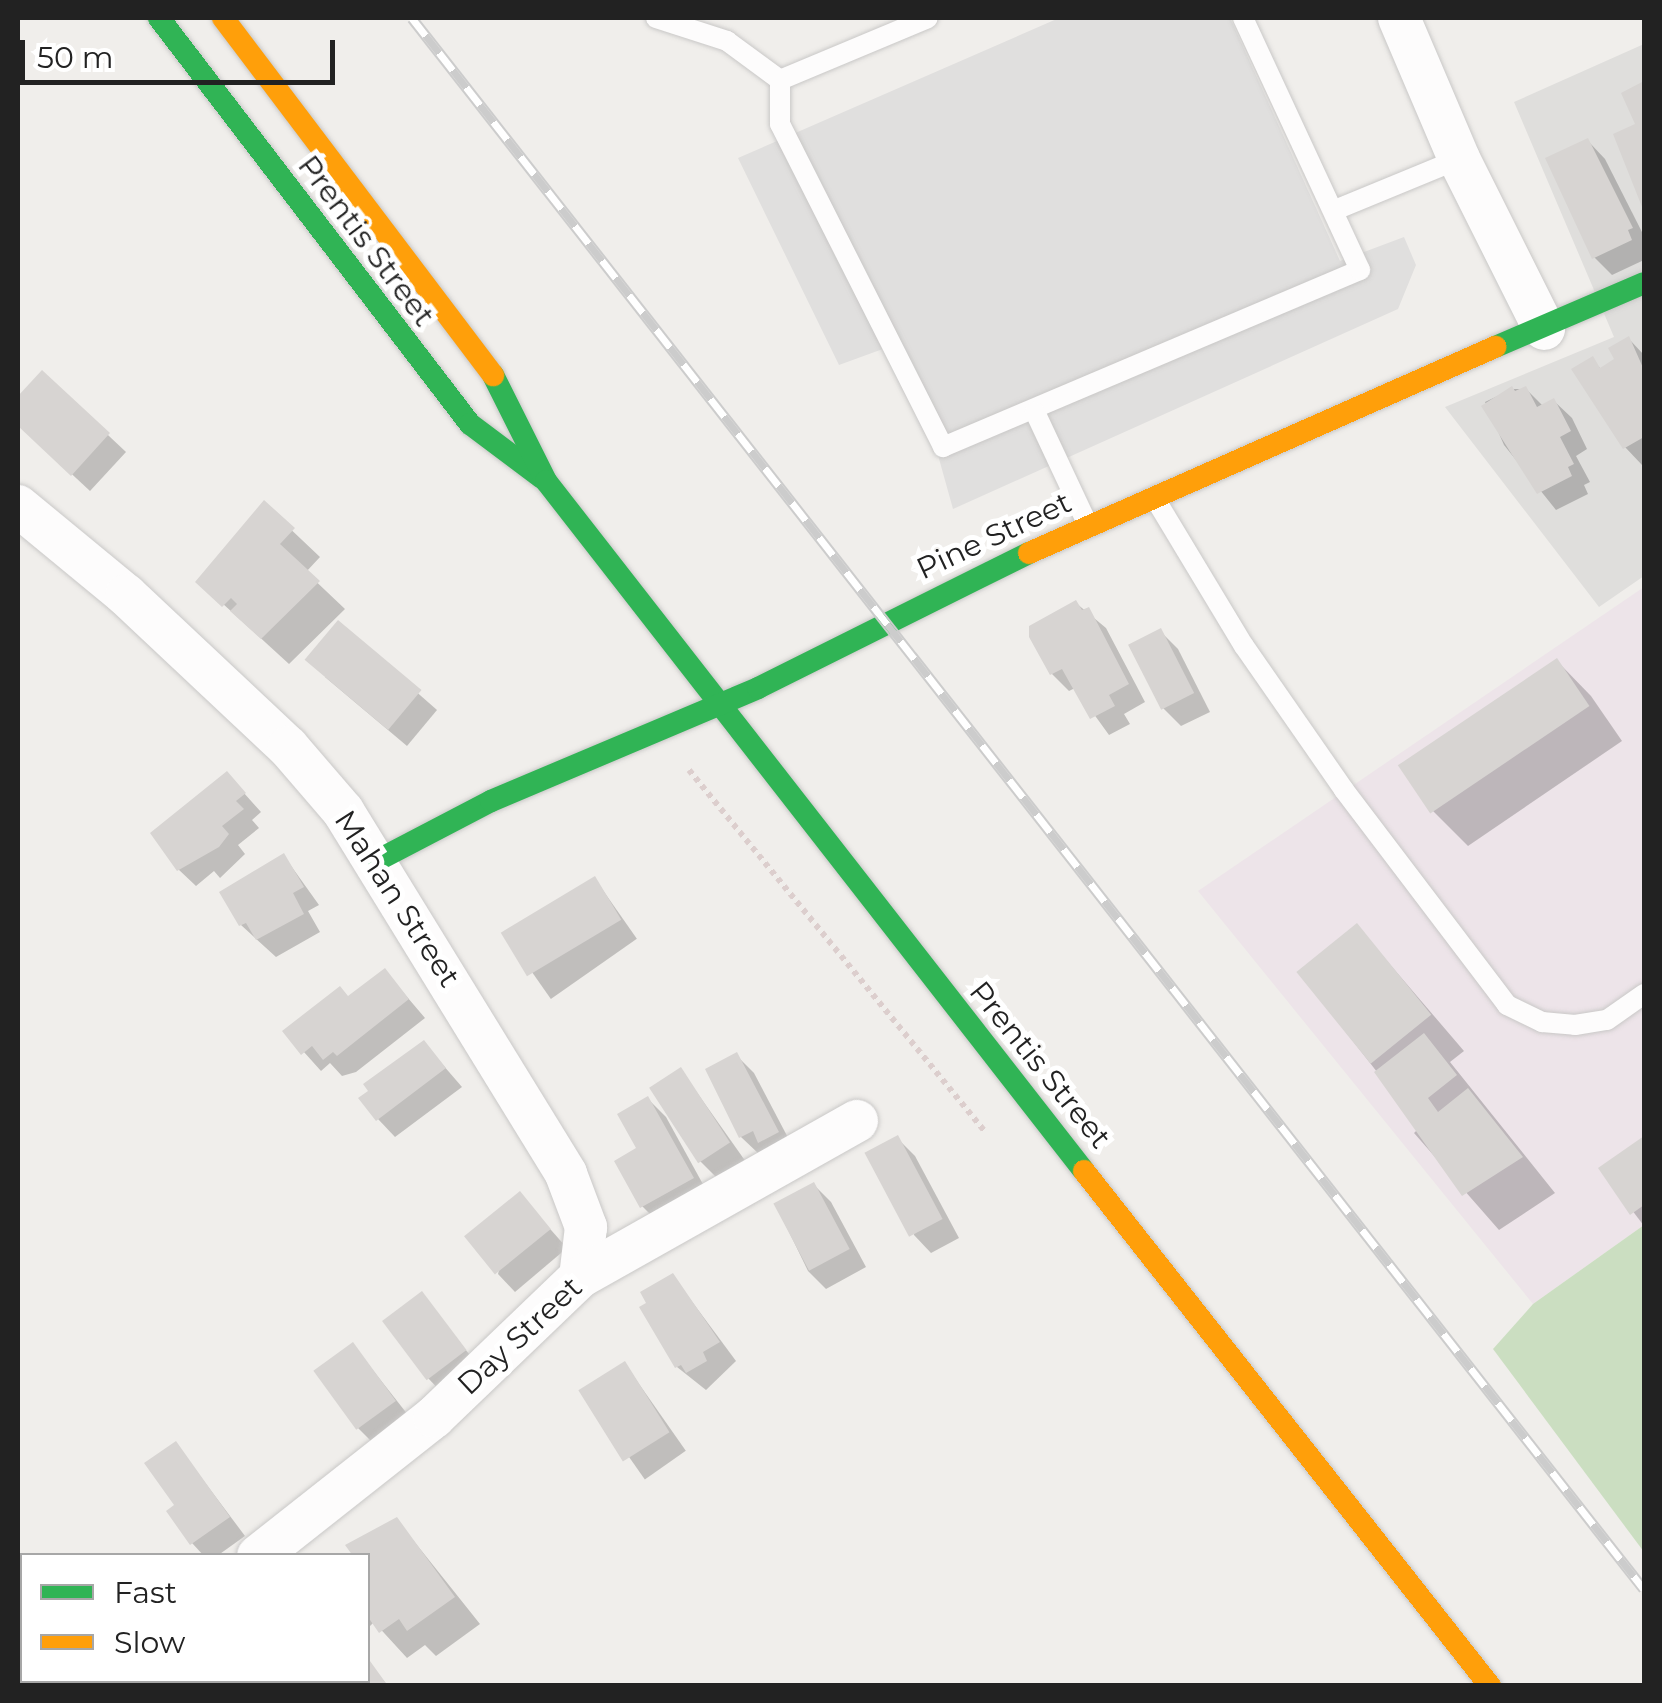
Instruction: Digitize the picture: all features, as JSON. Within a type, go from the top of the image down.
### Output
[{"type":"street","name":"Prentis Street","points":[[160,18],[470,424],[546,481]]},
{"type":"street","name":"Prentis Street","points":[[223,18],[504,388],[546,481],[716,706],[1490,1686]]},
{"type":"street","points":[[1399,18],[1459,158],[1544,329]]},
{"type":"street","name":"Pine Street","points":[[378,860],[491,801],[716,706],[1088,525],[1644,284]]},
{"type":"street","name":"Mahan Street","points":[[18,506],[126,595],[288,748],[378,860],[566,1174],[586,1227],[580,1276]]},
{"type":"street","name":"Day Street","points":[[262,1553],[434,1417],[580,1276],[857,1121]]},
{"type":"lane","points":[[656,18],[727,41],[780,80]]},
{"type":"lane","points":[[780,80],[928,18]]},
{"type":"lane","points":[[780,80],[780,124],[943,447],[1035,412],[1360,270],[1244,18]]},
{"type":"lane","points":[[1335,210],[1459,158]]},
{"type":"lane","points":[[1035,412],[1088,525]]},
{"type":"lane","points":[[1154,496],[1244,646],[1333,774],[1507,1005],[1542,1022],[1575,1026],[1607,1020],[1644,994]]},
{"type":"shaded area","points":[[1059,18],[1230,18],[1340,261],[1404,237],[1416,265],[1398,309],[953,509],[931,430],[891,346],[839,365],[738,158]]},
{"type":"shaded area","points":[[1644,44],[1644,576],[1599,607],[1445,407],[1614,337],[1514,102]]},
{"type":"shaded area","points":[[1644,587],[1644,1225],[1533,1304],[1198,891]]},
{"type":"green space","points":[[1644,1225],[1644,1552],[1493,1349],[1533,1304]]},
{"type":"building","points":[[1644,81],[1644,212],[1613,134],[1635,124],[1621,93]]},
{"type":"building","points":[[1588,138],[1633,228],[1628,230],[1632,240],[1592,259],[1545,158]]},
{"type":"building","points":[[1629,336],[1644,370],[1644,437],[1623,449],[1571,369],[1593,356],[1600,368],[1614,359],[1608,348]]},
{"type":"building","points":[[42,370],[110,433],[71,476],[18,426],[18,396]]},
{"type":"building","points":[[1512,386],[1515,391],[1526,386],[1537,407],[1554,398],[1571,431],[1560,437],[1574,464],[1568,467],[1572,476],[1537,494],[1481,406]]},
{"type":"building","points":[[264,500],[295,528],[280,544],[320,581],[261,639],[230,611],[237,604],[231,598],[222,607],[195,582]]},
{"type":"building","points":[[1076,600],[1082,610],[1089,607],[1129,684],[1109,695],[1115,706],[1090,719],[1062,669],[1050,675],[1029,637],[1029,626]]},
{"type":"building","points":[[338,620],[421,690],[388,730],[305,660]]},
{"type":"building","points":[[1161,628],[1194,693],[1161,710],[1128,645]]},
{"type":"building","points":[[1557,658],[1589,706],[1430,813],[1398,765]]},
{"type":"building","points":[[227,771],[246,793],[236,801],[244,809],[222,826],[229,834],[219,847],[177,871],[150,833]]},
{"type":"building","points":[[284,853],[304,887],[293,893],[304,914],[256,940],[246,923],[239,926],[219,892]]},
{"type":"building","points":[[595,876],[621,920],[527,976],[501,933]]},
{"type":"building","points":[[1357,923],[1431,1015],[1371,1064],[1296,972]]},
{"type":"building","points":[[385,968],[409,999],[337,1056],[333,1052],[323,1060],[312,1046],[301,1055],[282,1031],[340,986],[348,996]]},
{"type":"building","points":[[1424,1033],[1457,1075],[1428,1098],[1438,1112],[1468,1088],[1523,1157],[1462,1196],[1374,1072]]},
{"type":"building","points":[[424,1040],[446,1068],[376,1121],[358,1098],[368,1091],[363,1084]]},
{"type":"building","points":[[737,1052],[779,1132],[758,1143],[753,1131],[739,1138],[705,1069]]},
{"type":"building","points":[[681,1067],[730,1142],[698,1163],[649,1088]]},
{"type":"building","points":[[648,1096],[694,1178],[640,1208],[614,1161],[636,1148],[617,1114]]},
{"type":"building","points":[[898,1135],[943,1219],[909,1237],[864,1153]]},
{"type":"building","points":[[1644,1136],[1644,1205],[1630,1215],[1598,1168]]},
{"type":"building","points":[[814,1182],[850,1249],[809,1271],[773,1204]]},
{"type":"building","points":[[520,1191],[551,1229],[495,1274],[464,1236]]},
{"type":"building","points":[[673,1273],[720,1342],[703,1352],[707,1361],[686,1373],[681,1365],[675,1368],[639,1307],[646,1303],[640,1292]]},
{"type":"building","points":[[422,1291],[467,1350],[427,1380],[382,1321]]},
{"type":"building","points":[[353,1342],[396,1401],[356,1430],[313,1371]]},
{"type":"building","points":[[625,1361],[670,1432],[623,1461],[578,1390]]},
{"type":"building","points":[[176,1441],[230,1517],[190,1545],[166,1511],[174,1505],[144,1463]]},
{"type":"building","points":[[397,1517],[455,1597],[407,1631],[399,1619],[379,1633],[370,1620],[370,1553],[351,1553],[345,1545]]},
{"type":"building","points":[[370,1661],[388,1686],[338,1686],[370,1683]]},
{"type":"railway","points":[[412,18],[1644,1589]]},
{"type":"traffic: fast","points":[[159,18],[470,424],[542,478]]},
{"type":"traffic: fast","points":[[1495,347],[1644,283]]},
{"type":"traffic: fast","points":[[493,375],[546,481],[1084,1171]]},
{"type":"traffic: fast","points":[[378,860],[491,801],[758,688],[1029,553]]},
{"type":"traffic: slow","points":[[223,18],[493,375]]},
{"type":"traffic: slow","points":[[1029,553],[1495,347]]},
{"type":"traffic: slow","points":[[1084,1171],[1490,1686]]}]
